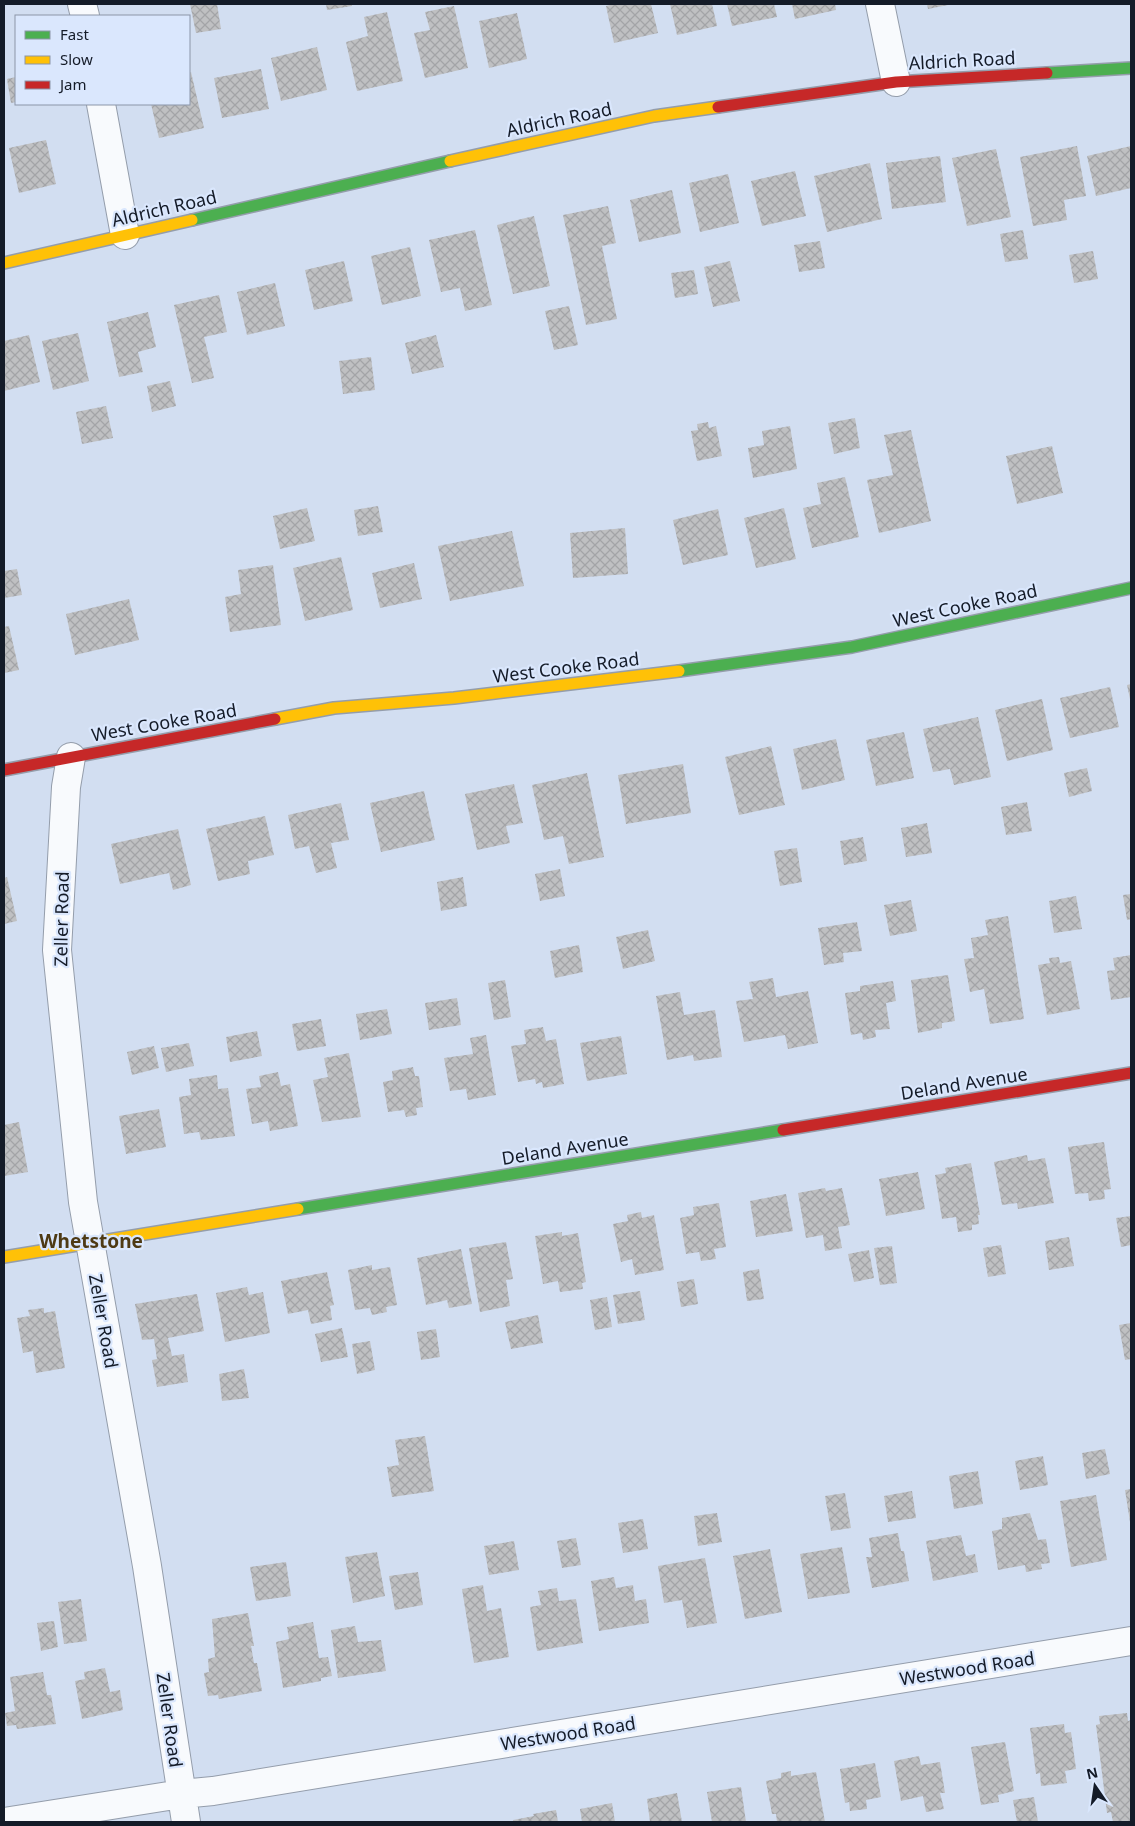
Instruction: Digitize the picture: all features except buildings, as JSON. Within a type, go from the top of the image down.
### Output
[{"type":"street","points":[[880,4],[896,82]]},
{"type":"street","name":"Aldrich Road","points":[[4,263],[359,181],[654,116],[896,82],[1131,68]]},
{"type":"street","points":[[101,105],[125,235]]},
{"type":"street","name":"West Cooke Road","points":[[4,770],[334,708],[464,697],[641,676],[852,647],[1131,588]]},
{"type":"street","name":"Zeller Road","points":[[71,756],[66,787],[57,950],[84,1202],[147,1566],[186,1822]]},
{"type":"street","name":"Deland Avenue","points":[[4,1257],[1131,1073]]},
{"type":"street","name":"Westwood Road","points":[[4,1822],[181,1794],[213,1791],[1131,1641]]},
{"type":"traffic: fast","points":[[1047,73],[1131,68]]},
{"type":"traffic: fast","points":[[192,220],[450,161]]},
{"type":"traffic: fast","points":[[679,671],[852,647],[1131,588]]},
{"type":"traffic: fast","points":[[298,1209],[783,1130]]},
{"type":"traffic: slow","points":[[450,161],[654,116],[718,107]]},
{"type":"traffic: slow","points":[[4,263],[192,220]]},
{"type":"traffic: slow","points":[[275,719],[334,708],[454,698],[679,671]]},
{"type":"traffic: slow","points":[[4,1257],[298,1209]]},
{"type":"traffic: jam","points":[[718,107],[896,82],[1047,73]]},
{"type":"traffic: jam","points":[[4,770],[275,719]]},
{"type":"traffic: jam","points":[[783,1130],[1131,1073]]},
{"type":"district","name":"Whetstone","points":[[91,1241]]}]
